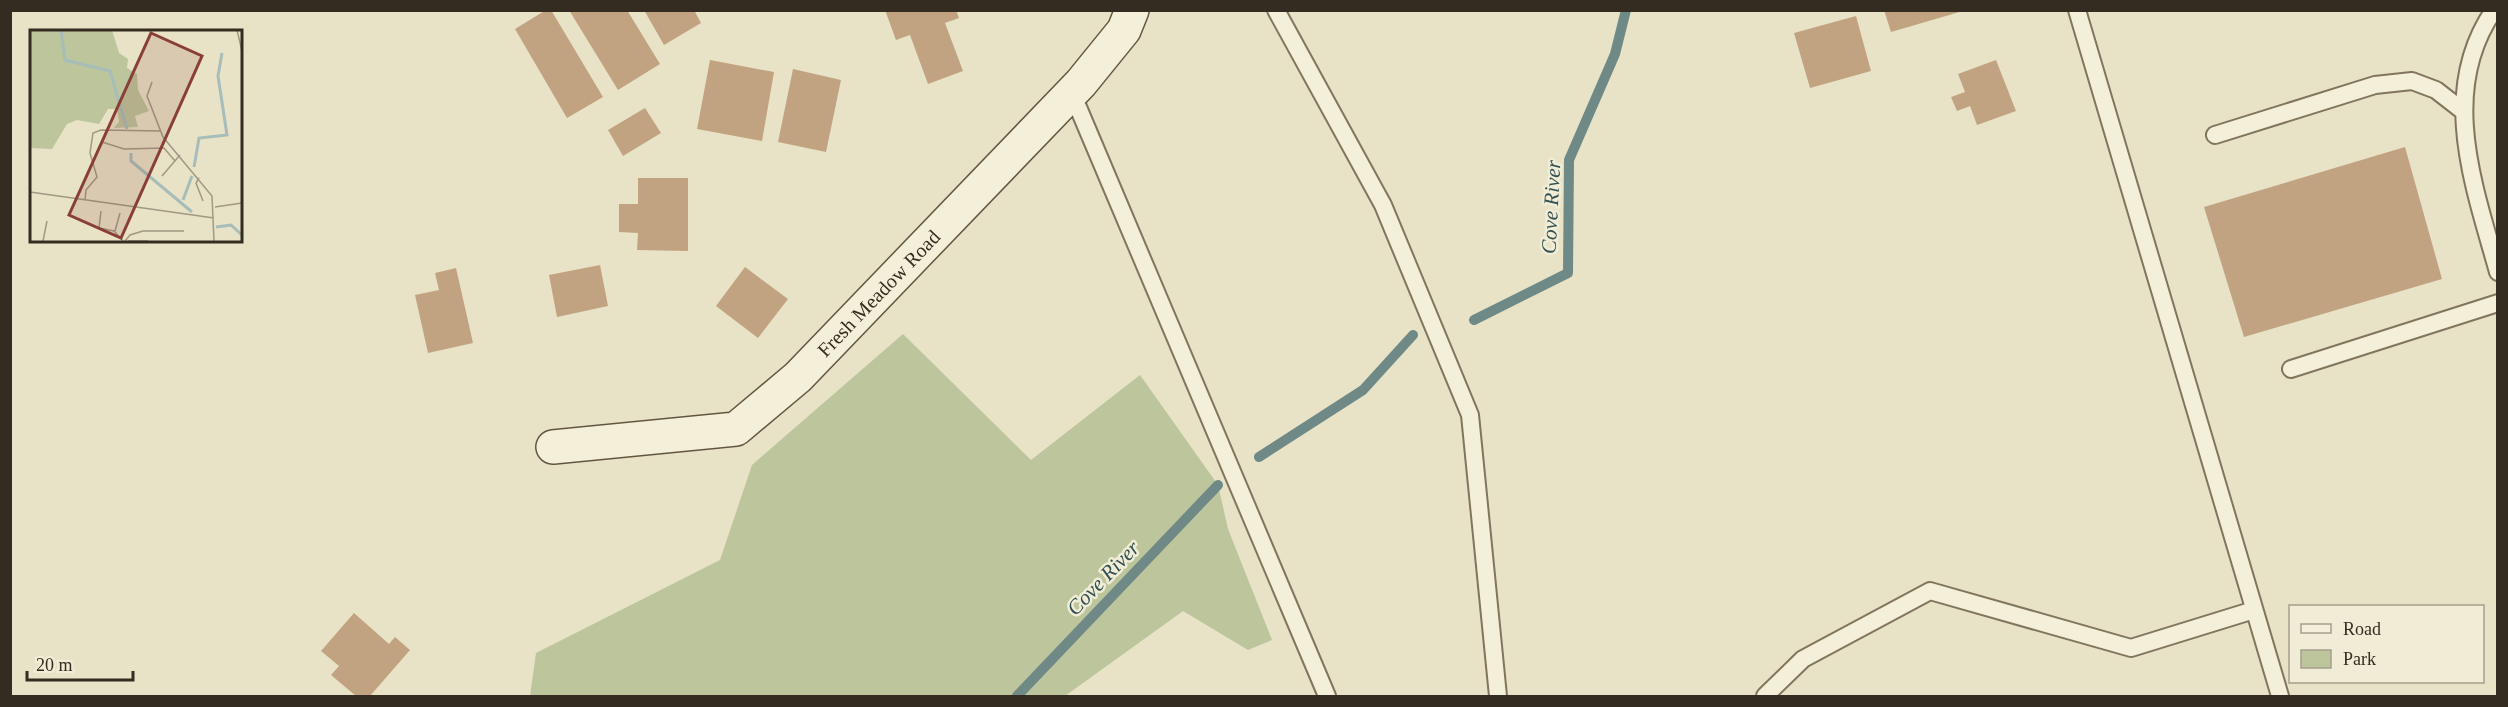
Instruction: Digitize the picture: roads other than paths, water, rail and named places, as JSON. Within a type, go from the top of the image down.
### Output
[{"type":"street","name":"Fresh Meadow Road","points":[[553,447],[736,429],[798,377],[1072,93],[1124,30],[1132,10]]},
{"type":"lane","points":[[1276,10],[1383,205],[1470,415],[1498,696]]},
{"type":"lane","points":[[2077,10],[2280,696]]},
{"type":"lane","points":[[2494,10],[2480,30],[2466,80],[2463,111],[2468,163],[2498,272]]},
{"type":"lane","points":[[2215,135],[2376,85],[2412,81],[2436,90],[2463,111]]},
{"type":"lane","points":[[1072,93],[1327,696]]},
{"type":"lane","points":[[2291,369],[2498,303]]},
{"type":"lane","points":[[1765,696],[1803,659],[1930,591],[2131,648],[2254,609]]},
{"type":"waterway","name":"Cove River","points":[[1474,320],[1568,273],[1569,160],[1615,54],[1626,10]]},
{"type":"waterway","name":"Cove River","points":[[1259,457],[1363,390],[1413,335]]},
{"type":"waterway","name":"Cove River","points":[[1017,696],[1218,485]]}]
